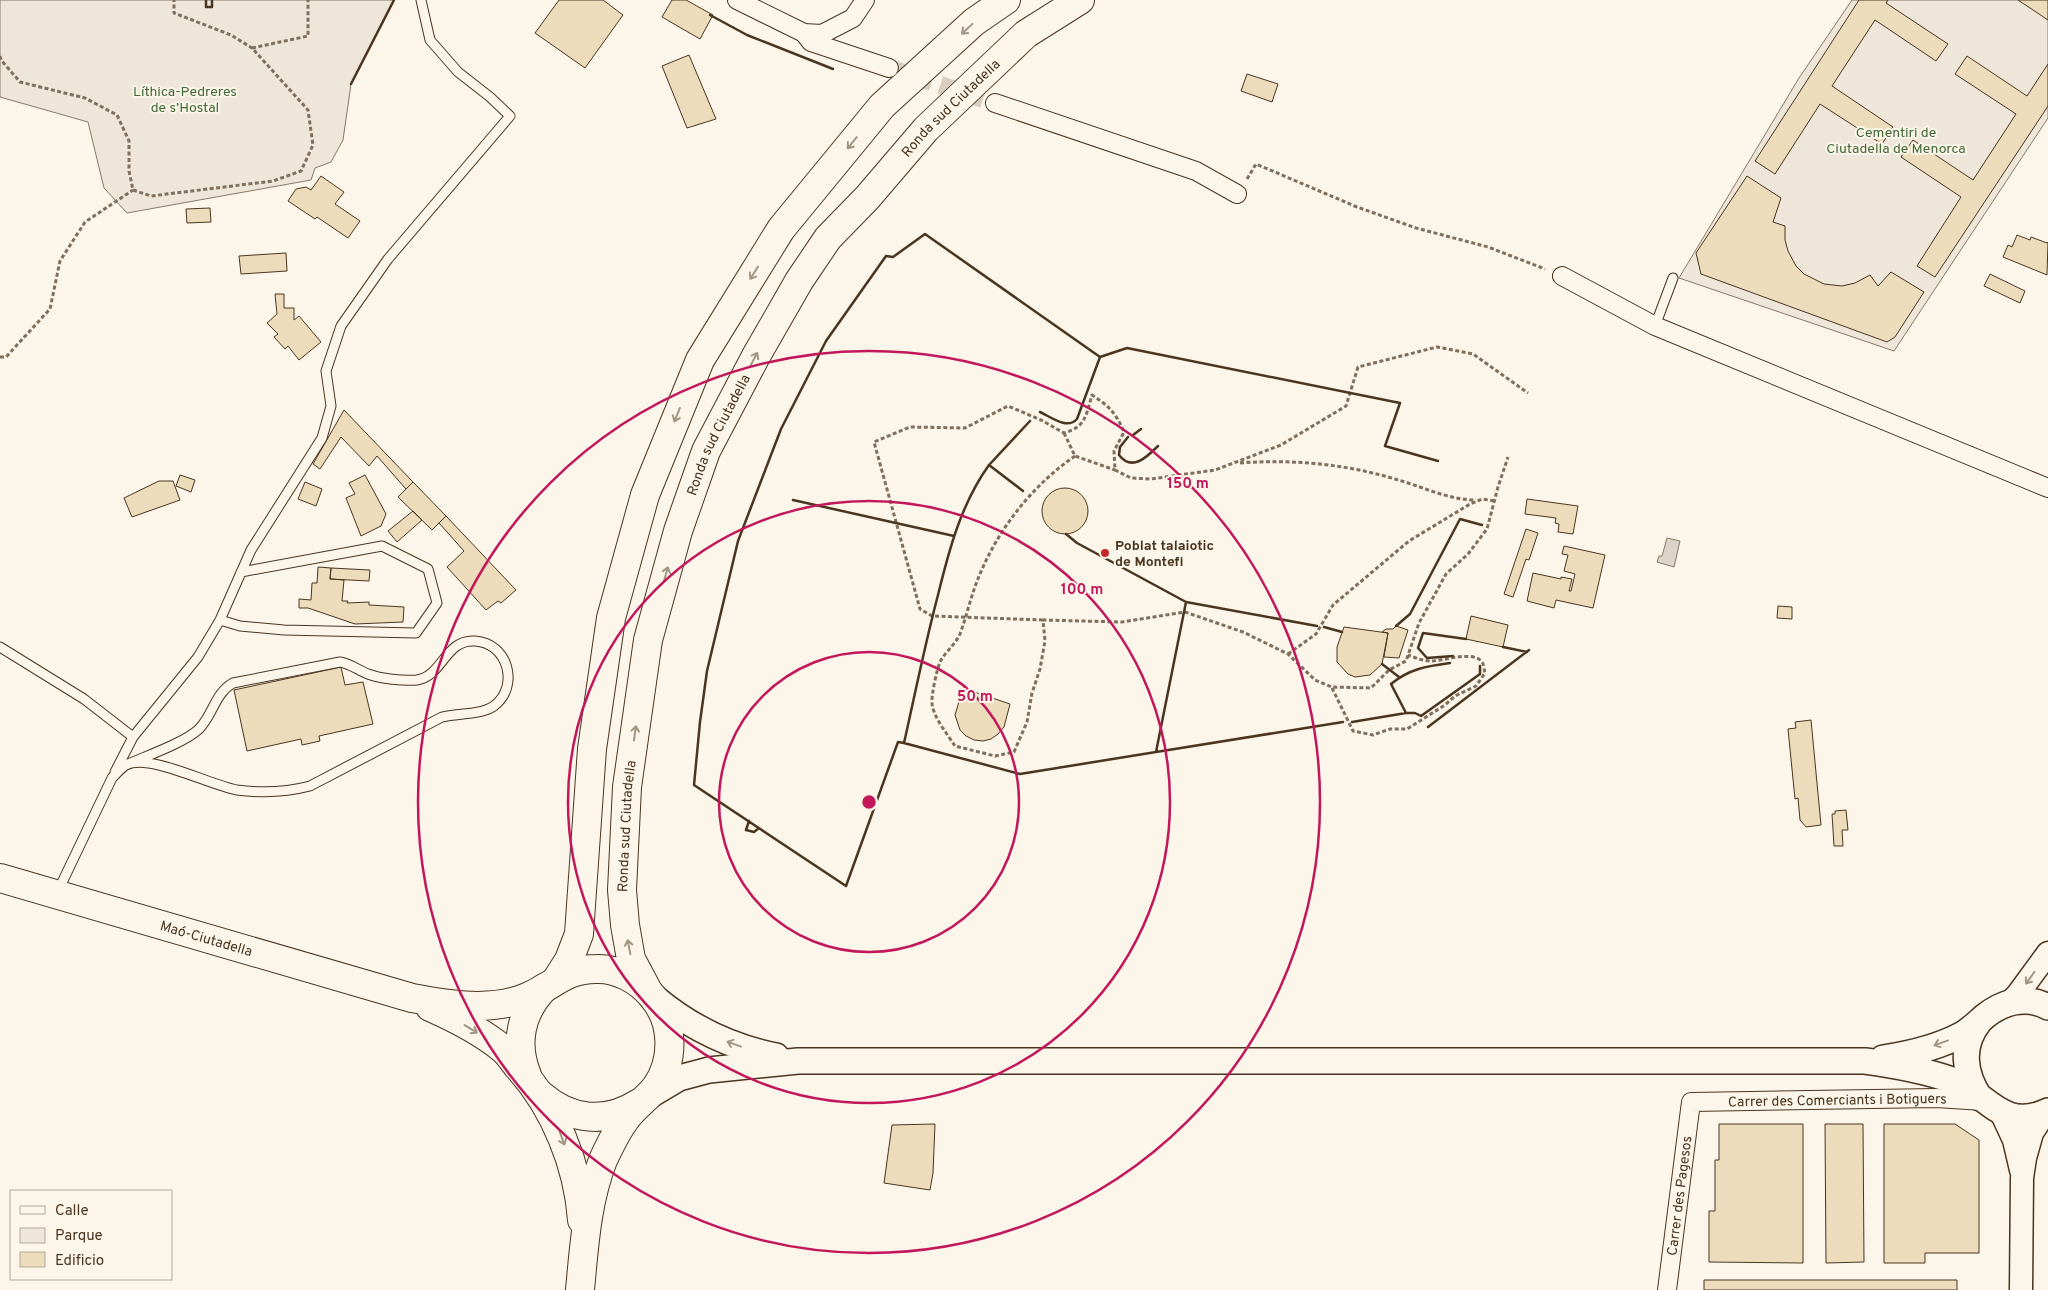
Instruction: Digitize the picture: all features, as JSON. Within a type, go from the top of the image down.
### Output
[{"type":"main road","points":[[1006,0],[974,22],[882,106],[782,230],[700,360],[645,495],[611,618],[592,749],[578,934],[569,960],[530,1006],[521,1030],[521,1055],[534,1086],[560,1109],[582,1117],[607,1117],[624,1112],[679,1078],[709,1070],[798,1060],[1865,1061],[1906,1067],[1954,1081],[1988,1104],[2015,1116],[2030,1116],[2046,1112]]},
{"type":"main road","name":"Ronda sud Ciutadella","points":[[651,995],[631,959],[625,925],[622,890],[627,787],[648,640],[678,532],[706,451],[756,356],[799,281],[828,238],[933,122],[1026,34],[1080,0]]},
{"type":"main road","name":"Maó-Ciutadella","points":[[0,878],[412,998]]},
{"type":"main road","points":[[412,998],[449,1005],[509,1003],[528,997],[551,983],[579,970],[597,968],[616,972],[633,979],[682,1019],[712,1037],[754,1052],[798,1060]]},
{"type":"main road","points":[[580,1290],[584,1247],[594,1192],[603,1161],[625,1120],[661,1078],[669,1055],[666,1020],[651,995]]},
{"type":"main road","points":[[412,998],[448,1015],[504,1050],[534,1086],[552,1114],[579,1190],[584,1247]]},
{"type":"main road","points":[[1865,1061],[1905,1055],[1964,1034],[1995,1008],[2010,1002],[2026,1001],[2048,1006]]},
{"type":"main road","points":[[1982,1018],[1974,1028],[1966,1051],[1968,1076],[1988,1104]]},
{"type":"street","points":[[737,0],[804,33],[822,34],[835,29],[853,18],[865,0]]},
{"type":"street","points":[[804,33],[811,42],[889,68]]},
{"type":"street","points":[[995,103],[1196,171],[1237,194]]},
{"type":"street","points":[[1562,276],[1656,326],[2048,488]]},
{"type":"street","points":[[2010,1002],[2018,994],[2048,952]]},
{"type":"street","name":"Carrer des Comerciants i Botiguers","points":[[1691,1102],[1936,1098],[1988,1104]]},
{"type":"street","name":"Carrer des Pagesos","points":[[1667,1290],[1691,1102]]},
{"type":"street","points":[[1988,1104],[2014,1140],[2022,1178]]},
{"type":"street","points":[[2021,1290],[2022,1178],[2032,1133],[2046,1112]]},
{"type":"lane","points":[[56,894],[133,737],[198,657],[220,620],[251,550],[322,438],[331,406],[326,371],[341,326],[388,259],[510,116],[490,97],[458,72],[430,40],[420,0]]},
{"type":"lane","points":[[1656,326],[1673,278]]},
{"type":"lane","points":[[220,620],[240,626],[284,630],[416,633],[437,603],[428,569],[382,546],[241,572]]},
{"type":"lane","points":[[112,778],[126,765],[190,735],[199,728],[220,694],[233,683],[340,662],[347,663],[374,676],[419,680],[429,675],[453,647],[474,641],[486,644],[497,650],[504,658],[508,667],[506,689],[493,706],[484,711],[457,713],[442,717],[310,786],[292,791],[239,790],[220,786],[148,762],[126,765]]},
{"type":"lane","points":[[0,647],[84,699],[133,737]]},
{"type":"path","points":[[133,190],[151,196],[273,181],[301,171],[313,145],[308,110],[252,48],[231,35],[174,13],[174,0]]},
{"type":"path","points":[[252,48],[308,36],[308,0]]},
{"type":"path","points":[[0,56],[1,60],[20,82],[84,98],[117,115],[130,141],[129,171],[133,190]]},
{"type":"path","points":[[1237,194],[1256,164],[1357,207],[1416,228],[1488,247],[1562,276]]},
{"type":"path","points":[[0,357],[6,357],[50,309],[60,261],[85,222],[133,190]]},
{"type":"path","points":[[1508,457],[1487,530],[1468,554],[1446,574],[1419,623],[1406,661],[1389,670],[1371,688],[1332,687],[1315,680],[1288,654],[1243,632],[1185,612],[1122,622],[932,616],[920,609],[874,442],[910,426],[965,428],[1008,406],[1064,432],[1075,456],[1115,470],[1131,478],[1151,479],[1216,470],[1281,445],[1346,406],[1358,367],[1437,347],[1473,354],[1528,393]]},
{"type":"path","points":[[1064,432],[1075,430],[1082,424],[1092,395],[1106,404],[1118,417],[1124,432],[1114,451],[1115,470]]},
{"type":"path","points":[[1043,620],[1045,641],[1040,669],[1032,693],[1027,722],[1014,752],[995,756],[956,746],[939,722],[932,704],[940,663],[959,636],[976,584],[986,561],[1006,525],[1030,495],[1055,470],[1075,456]]},
{"type":"path","points":[[1234,463],[1304,462],[1352,468],[1394,478],[1461,500],[1494,501]]},
{"type":"path","points":[[1288,654],[1316,634],[1333,605],[1409,541],[1479,500]]},
{"type":"path","points":[[1332,687],[1353,731],[1373,735],[1390,729],[1407,729],[1456,696],[1476,686],[1485,673],[1482,662],[1476,657],[1466,656],[1433,661],[1421,660],[1408,655]]},
{"type":"green space","name":"Líthica-Pedreres de s’Hostal","points":[[0,0],[394,0],[351,84],[343,140],[331,162],[315,168],[311,180],[127,213],[104,188],[88,122],[0,97]]},
{"type":"green space","name":"Cementiri de Ciutadella de Menorca","points":[[1852,0],[2048,0],[2048,118],[1894,351],[1679,278],[1799,78]]},
{"type":"shaded area","points":[[1667,538],[1680,541],[1674,567],[1657,562],[1659,556],[1662,556]]},
{"type":"building","points":[[559,0],[603,0],[623,15],[585,68],[535,33]]},
{"type":"building","points":[[672,0],[686,0],[713,15],[700,39],[662,17]]},
{"type":"building","points":[[1859,0],[1888,0],[1886,3],[1948,44],[1936,61],[1875,20],[1832,86],[1893,127],[1882,144],[1820,104],[1775,174],[1755,161]]},
{"type":"building","points":[[2018,0],[2048,0],[2048,20]]},
{"type":"building","points":[[689,55],[716,119],[687,128],[662,66]]},
{"type":"building","points":[[1967,56],[2027,96],[2048,64],[2048,106],[1935,277],[1917,266],[1961,197],[1901,157],[1913,140],[1973,180],[2016,114],[1955,74]]},
{"type":"building","points":[[1247,74],[1278,84],[1272,102],[1241,91]]},
{"type":"building","points":[[321,176],[344,192],[335,204],[360,221],[348,238],[317,217],[315,219],[288,201],[296,189],[306,187],[311,190]]},
{"type":"building","points":[[1747,176],[1781,198],[1773,222],[1785,226],[1785,240],[1788,251],[1796,266],[1804,274],[1824,284],[1842,286],[1855,283],[1870,275],[1878,286],[1891,272],[1924,292],[1895,337],[1887,342],[1701,274],[1696,253]]},
{"type":"building","points":[[210,208],[211,222],[187,223],[186,209]]},
{"type":"building","points":[[2017,235],[2030,240],[2031,237],[2048,242],[2047,275],[2003,257],[2008,245],[2012,247]]},
{"type":"building","points":[[286,253],[287,271],[241,274],[239,256]]},
{"type":"building","points":[[1990,274],[2025,291],[2020,303],[1984,286]]},
{"type":"building","points":[[275,294],[284,294],[284,308],[294,308],[294,320],[299,316],[321,342],[299,360],[288,346],[285,349],[274,337],[278,334],[267,323],[277,314]]},
{"type":"building","points":[[344,410],[413,482],[406,489],[377,456],[369,466],[341,437],[320,469],[313,464]]},
{"type":"building","points":[[180,475],[195,480],[191,492],[176,486]]},
{"type":"building","points":[[365,475],[386,514],[381,526],[361,536],[346,498],[355,494],[349,483]]},
{"type":"building","points":[[159,481],[173,481],[180,500],[132,517],[124,498]]},
{"type":"building","points":[[305,482],[322,489],[316,506],[298,499]]},
{"type":"building","points":[[413,482],[446,516],[432,530],[398,497]]},
{"type":"building","points":[[1065,488],[1078,492],[1084,498],[1088,511],[1084,524],[1078,530],[1065,534],[1052,530],[1046,524],[1042,511],[1046,498],[1052,492]]},
{"type":"building","points":[[1527,499],[1578,506],[1573,534],[1558,532],[1559,524],[1555,523],[1556,518],[1525,514]]},
{"type":"building","points":[[413,511],[422,520],[397,542],[388,531]]},
{"type":"building","points":[[446,516],[516,590],[501,603],[498,601],[486,610],[447,567],[464,551],[439,523]]},
{"type":"building","points":[[1526,529],[1538,533],[1529,560],[1526,559],[1513,597],[1504,594]]},
{"type":"building","points":[[1564,546],[1605,555],[1593,608],[1556,600],[1554,608],[1527,601],[1533,573],[1561,579],[1561,577],[1572,579],[1569,591],[1571,591],[1575,574],[1564,571],[1568,555],[1562,554]]},
{"type":"building","points":[[318,567],[331,568],[330,579],[344,580],[342,601],[348,601],[347,603],[369,602],[369,605],[404,607],[403,622],[355,624],[308,608],[299,608],[299,599],[311,600],[312,583],[317,583]]},
{"type":"building","points":[[331,568],[370,570],[369,581],[330,579]]},
{"type":"building","points":[[1778,606],[1792,607],[1792,619],[1777,618]]},
{"type":"building","points":[[1471,616],[1508,625],[1503,647],[1466,639]]},
{"type":"building","points":[[1396,626],[1408,630],[1399,658],[1384,657],[1388,633],[1382,632],[1386,629],[1393,629]]},
{"type":"building","points":[[1344,627],[1388,633],[1382,664],[1370,675],[1355,677],[1348,674],[1337,662],[1337,647]]},
{"type":"building","points":[[341,667],[345,685],[363,682],[373,724],[319,736],[320,741],[302,745],[301,739],[247,751],[234,690]]},
{"type":"building","points":[[963,688],[1010,704],[1004,727],[991,739],[983,741],[974,740],[960,730],[955,715]]},
{"type":"building","points":[[1811,720],[1821,825],[1806,827],[1800,820],[1798,798],[1795,799],[1788,729],[1796,728],[1795,722]]},
{"type":"building","points":[[1846,810],[1848,830],[1842,830],[1843,846],[1834,846],[1832,814],[1835,814],[1835,811]]},
{"type":"building","points":[[935,1124],[933,1173],[930,1190],[884,1183],[892,1125]]},
{"type":"building","points":[[1719,1124],[1803,1124],[1803,1263],[1709,1262],[1709,1211],[1715,1211],[1715,1160],[1719,1160]]},
{"type":"building","points":[[1825,1124],[1863,1124],[1864,1262],[1826,1263]]},
{"type":"building","points":[[1884,1124],[1955,1124],[1979,1140],[1979,1253],[1925,1253],[1925,1263],[1884,1263]]},
{"type":"building","points":[[1704,1280],[1957,1280],[1957,1290],[1704,1290]]},
{"type":"tunnel","points":[[889,68],[995,103]]},
{"type":"wall","points":[[206,0],[206,7],[212,7],[212,0]]},
{"type":"wall","points":[[351,84],[394,0]]},
{"type":"wall","points":[[710,15],[747,35],[833,69]]},
{"type":"wall","points":[[904,743],[898,742],[846,886],[694,785],[707,671],[738,541],[781,429],[826,341],[886,256],[893,257],[925,234],[1100,357]]},
{"type":"wall","points":[[1040,412],[1059,422],[1073,422],[1077,419],[1100,357],[1127,348],[1400,403],[1385,446],[1438,461]]},
{"type":"wall","points":[[989,465],[1030,421]]},
{"type":"wall","points":[[1133,435],[1141,429]]},
{"type":"wall","points":[[1128,437],[1120,447],[1119,455],[1129,462],[1139,461],[1158,446]]},
{"type":"wall","points":[[1023,491],[989,465],[963,511],[947,561],[904,743],[1020,774],[1156,752]]},
{"type":"wall","points":[[793,500],[954,536]]},
{"type":"wall","points":[[1396,626],[1410,614],[1460,519],[1482,525]]},
{"type":"wall","points":[[1066,534],[1077,543],[1186,602]]},
{"type":"wall","points":[[1317,626],[1186,602],[1156,752],[1343,722]]},
{"type":"wall","points":[[1324,627],[1342,632]]},
{"type":"wall","points":[[1453,656],[1427,658],[1418,648],[1423,633],[1466,639]]},
{"type":"wall","points":[[1503,647],[1527,652]]},
{"type":"wall","points":[[1428,727],[1529,650]]},
{"type":"wall","points":[[1352,722],[1406,713],[1391,684],[1419,669],[1450,663]]},
{"type":"wall","points":[[1382,664],[1399,677]]},
{"type":"wall","points":[[1406,713],[1415,713],[1421,716],[1480,674],[1480,666]]},
{"type":"wall","points":[[749,821],[746,830],[754,832],[759,828]]},
{"type":"place","name":"Poblat talaiotic de Montefi","points":[[1105,553]]}]
